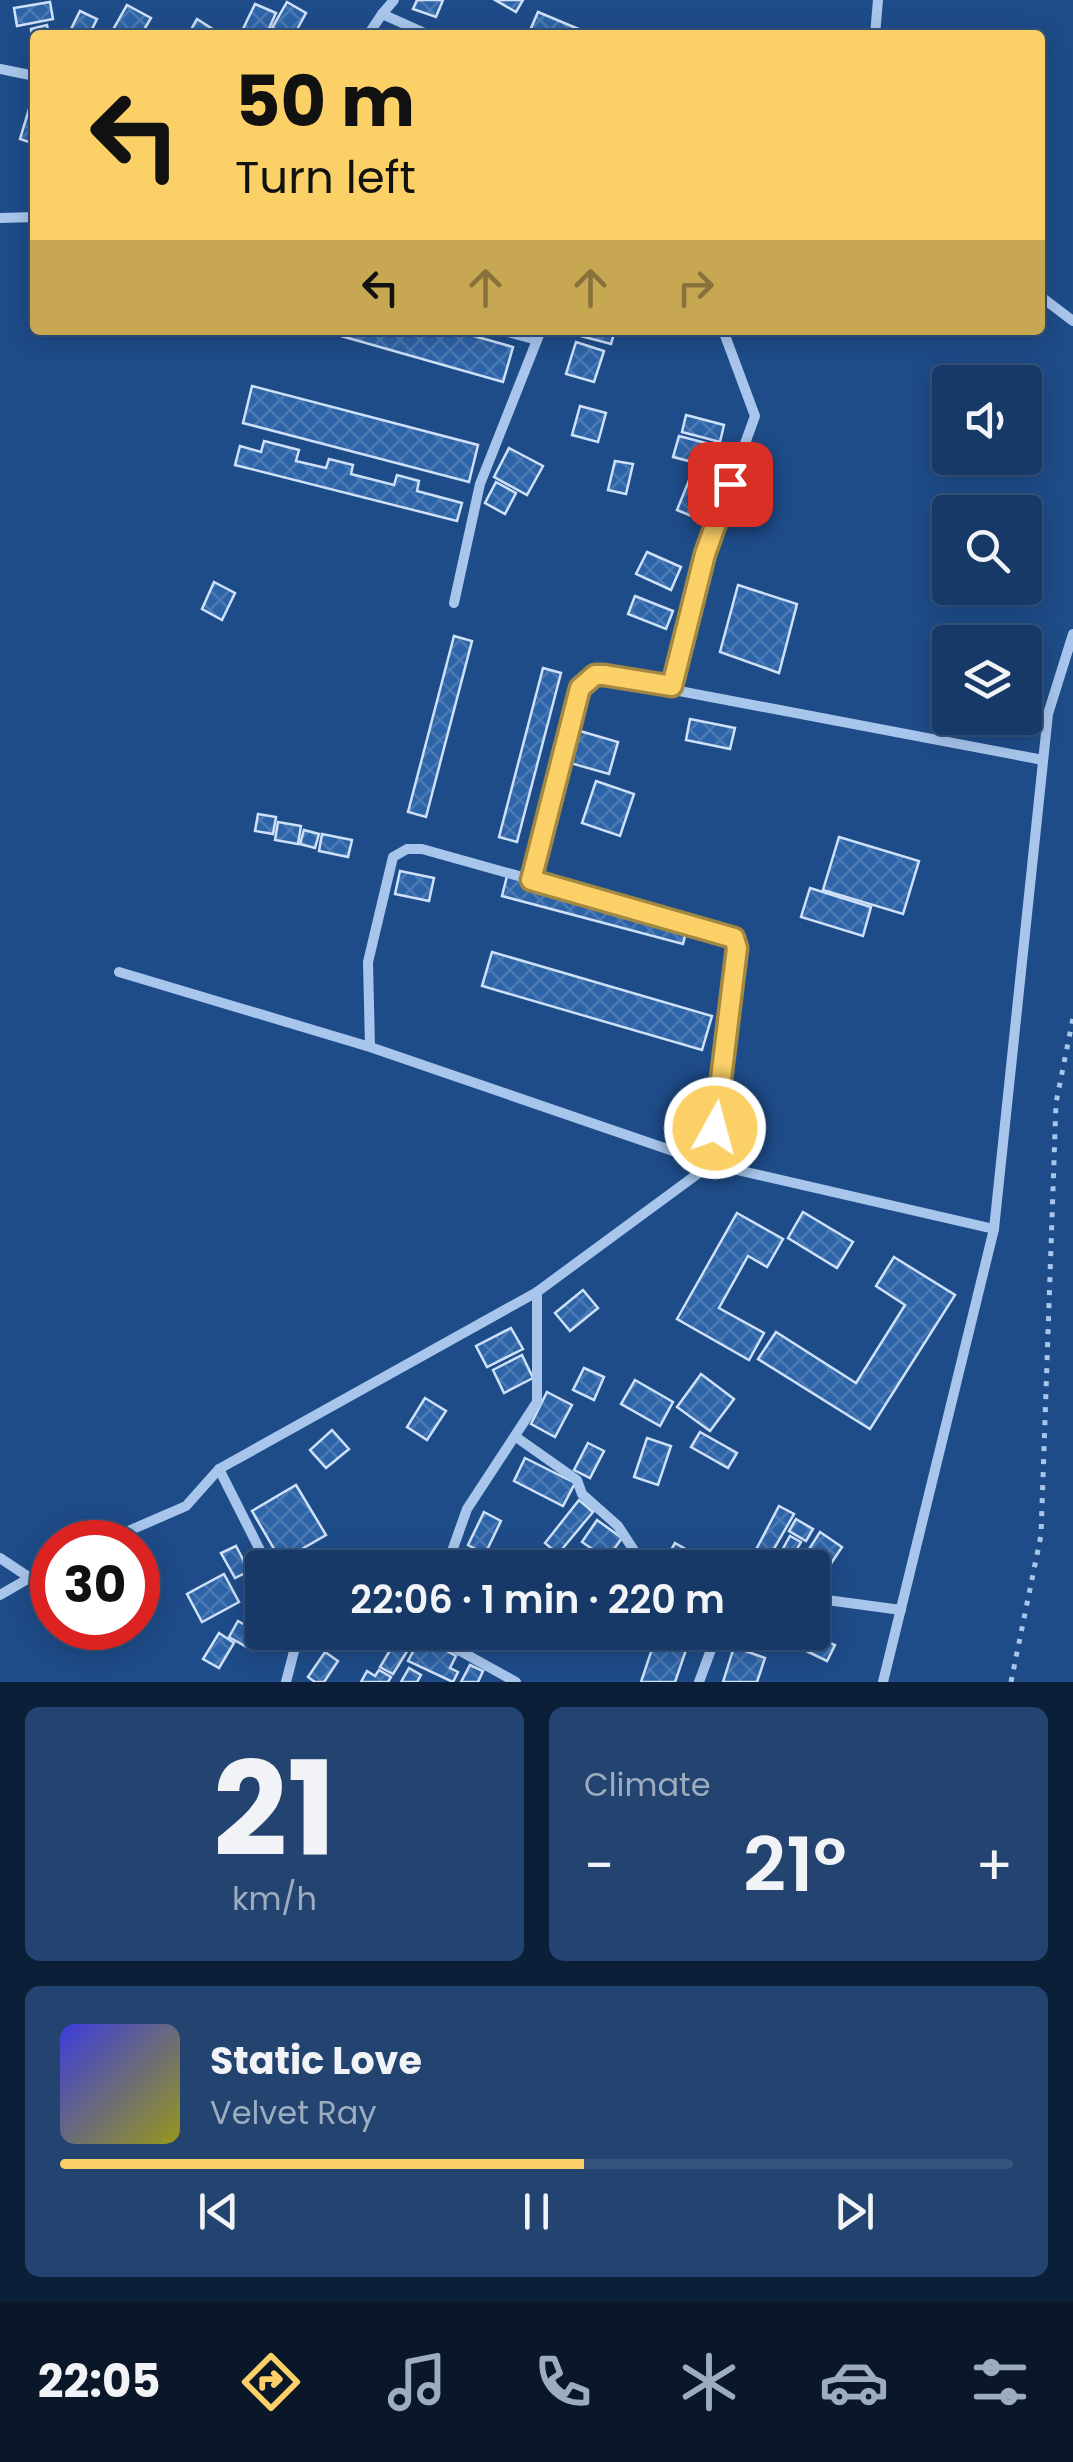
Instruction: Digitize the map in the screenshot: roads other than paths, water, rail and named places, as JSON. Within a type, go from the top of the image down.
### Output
[{"type":"street","points":[[371,30],[394,0]]},
{"type":"street","points":[[876,30],[878,0]]},
{"type":"street","points":[[382,14],[418,30]]},
{"type":"street","points":[[0,69],[30,75]]},
{"type":"street","points":[[0,218],[30,217]]},
{"type":"street","points":[[1045,300],[1073,321]]},
{"type":"street","points":[[454,603],[480,484],[539,335]]},
{"type":"street","points":[[672,686],[705,554],[755,416],[725,335]]},
{"type":"street","points":[[883,1682],[994,1229],[1048,714],[1073,634]]},
{"type":"street","points":[[531,880],[580,688],[595,675],[672,686],[1043,760]]},
{"type":"street","points":[[154,1520],[186,1506],[220,1469],[538,1292],[711,1164],[737,948],[734,938],[422,849],[406,849],[394,857],[368,962],[370,1048]]},
{"type":"street","points":[[118,972],[370,1048],[711,1164],[994,1229]]},
{"type":"street","points":[[453,1550],[468,1509],[537,1402],[538,1292]]},
{"type":"street","points":[[516,1437],[577,1480],[582,1494],[618,1526],[634,1550]]},
{"type":"street","points":[[220,1469],[260,1550]]},
{"type":"street","points":[[0,1558],[27,1576]]},
{"type":"street","points":[[0,1594],[30,1575]]},
{"type":"street","points":[[830,1600],[900,1610]]},
{"type":"street","points":[[286,1682],[295,1650]]},
{"type":"street","points":[[457,1650],[509,1680]]},
{"type":"street","points":[[700,1682],[711,1650]]}]
